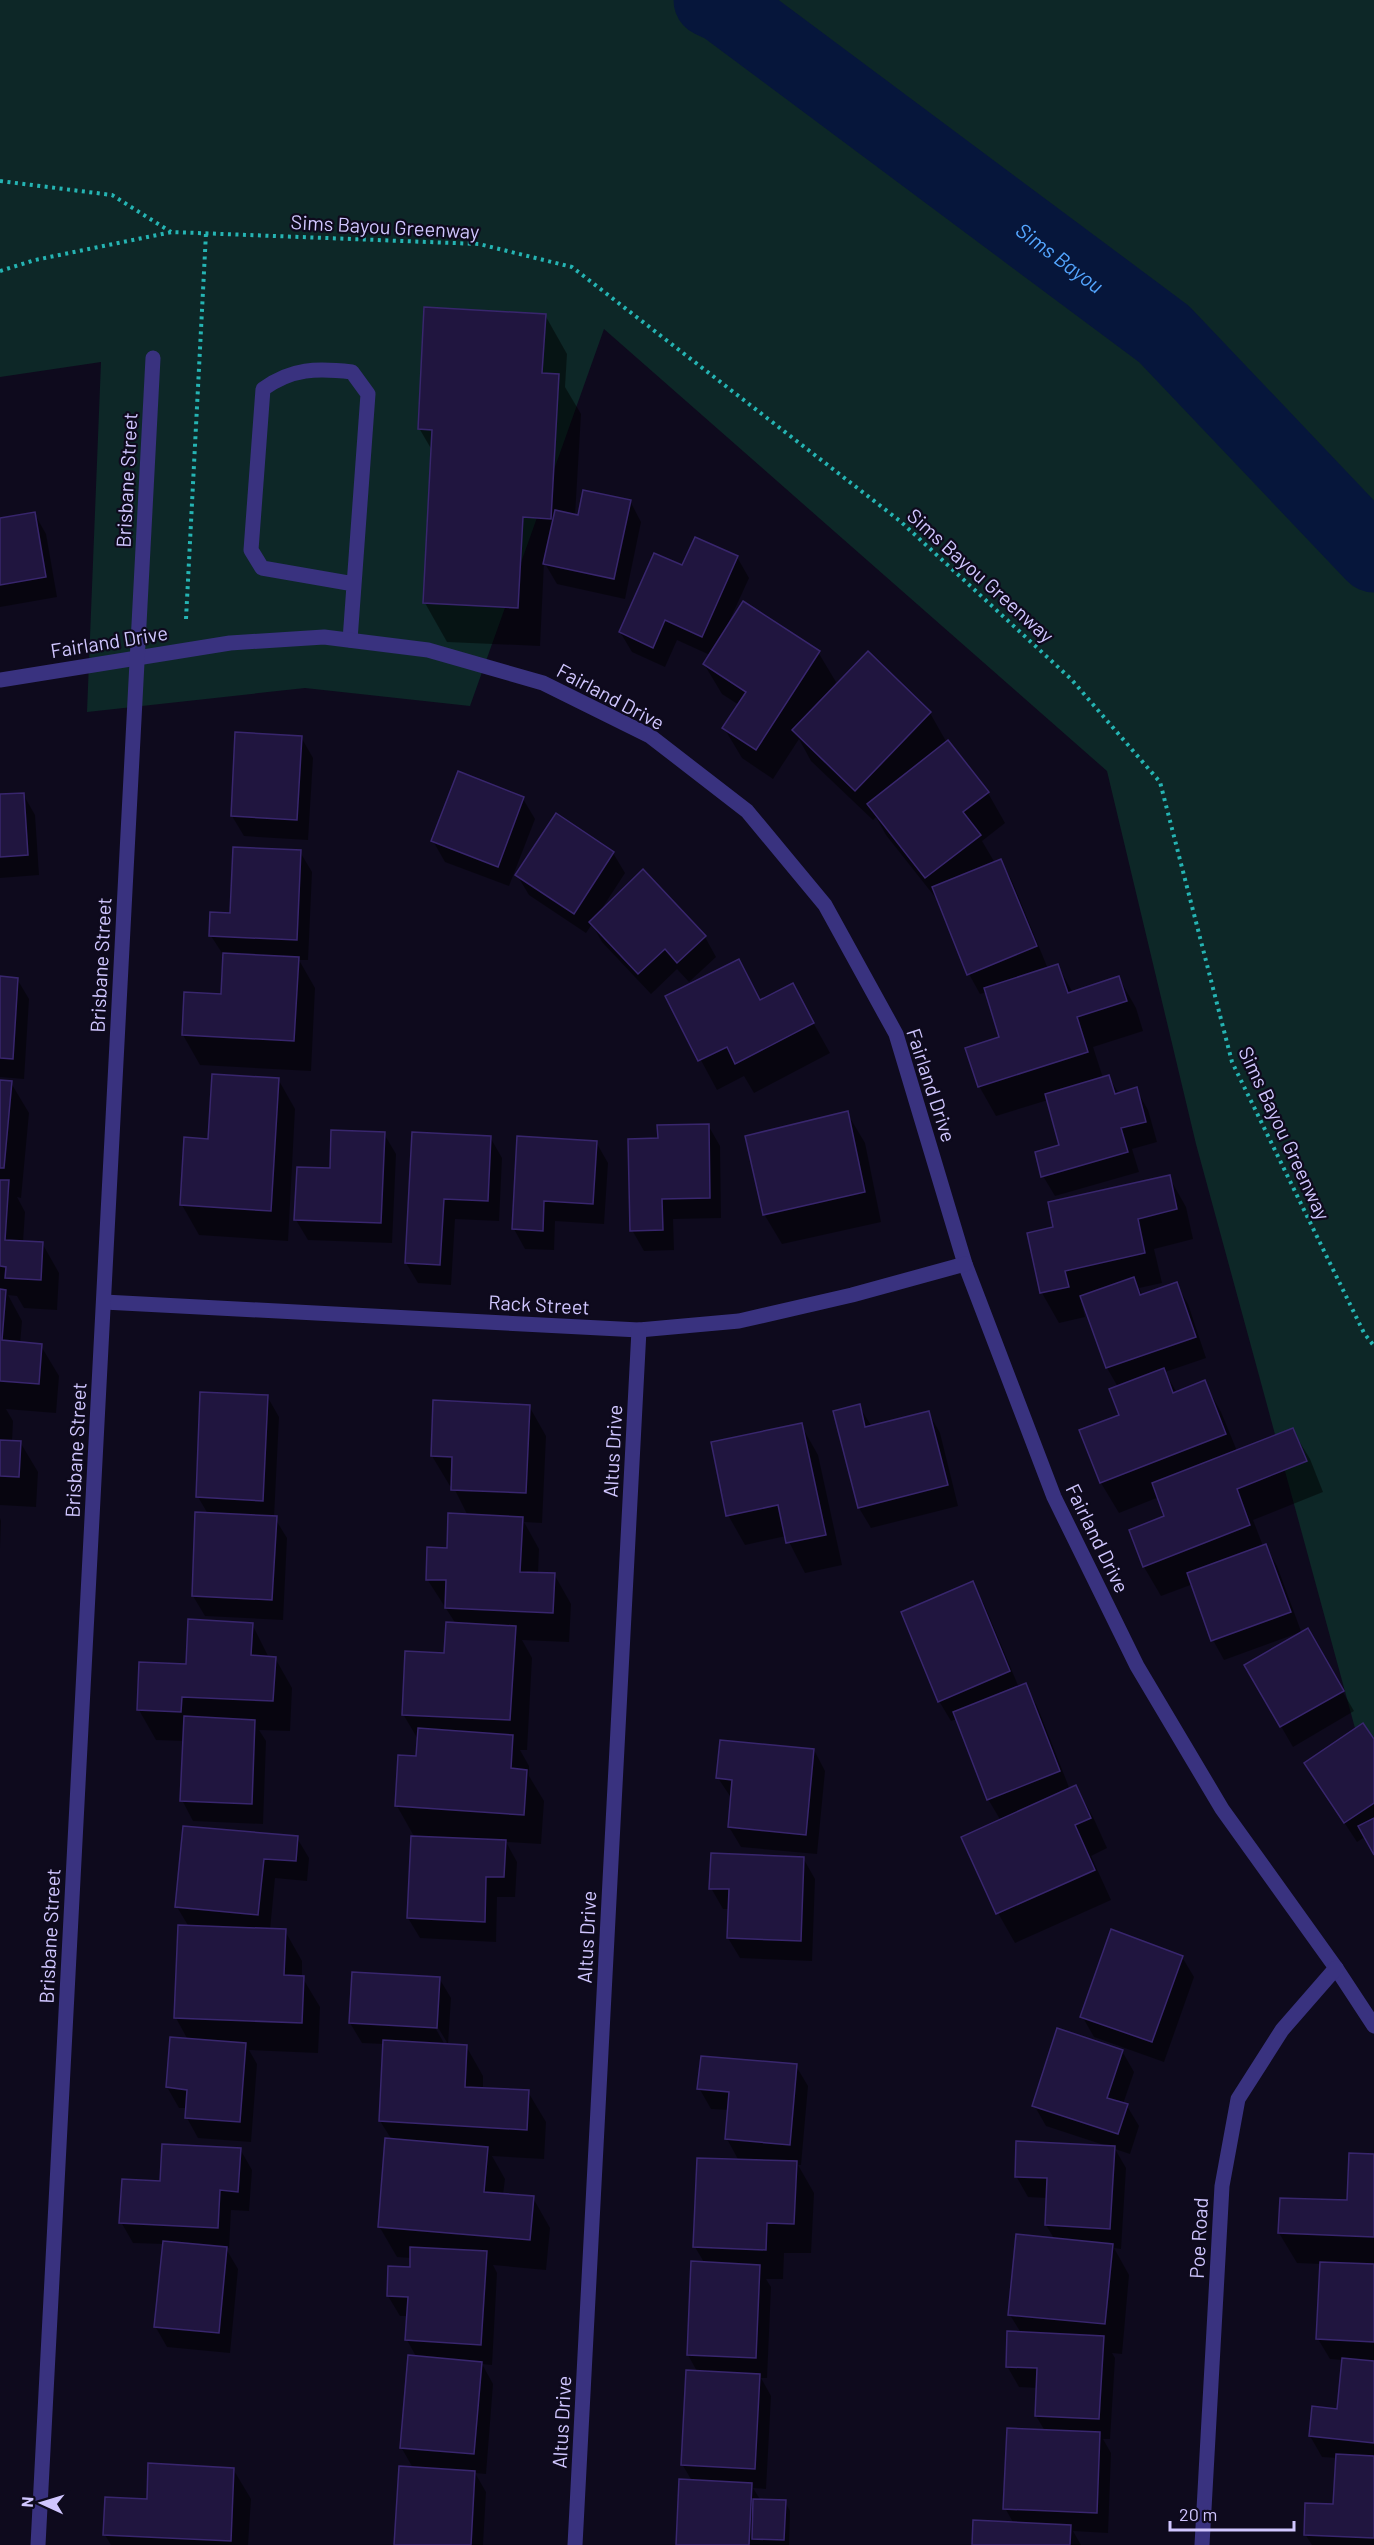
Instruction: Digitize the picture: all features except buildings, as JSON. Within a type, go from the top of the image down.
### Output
[{"type":"street","name":"Brisbane Street","points":[[38,2545],[153,358]]},
{"type":"street","points":[[350,640],[368,394],[352,372],[323,369],[280,376],[263,388],[251,550],[262,568],[354,584]]},
{"type":"street","name":"Fairland Drive","points":[[0,680],[230,643],[324,637],[428,650],[543,683],[650,736],[747,811],[825,905],[896,1034],[965,1264],[1054,1497],[1137,1666],[1222,1809],[1336,1968],[1374,2026]]},
{"type":"street","name":"Rack Street","points":[[104,1302],[639,1330],[739,1321],[852,1295],[965,1264]]},
{"type":"street","name":"Altus Drive","points":[[575,2545],[639,1330]]},
{"type":"street","name":"Poe Road","points":[[1202,2545],[1222,2186],[1238,2099],[1282,2030],[1336,1968]]},
{"type":"path","points":[[0,181],[112,195],[172,232]]},
{"type":"path","name":"Sims Bayou Greenway","points":[[0,271],[35,260],[172,232],[479,244],[572,267],[900,520],[1071,679],[1160,782],[1232,1062],[1364,1333],[1374,1346]]},
{"type":"path","points":[[186,619],[206,233]]},
{"type":"green space","points":[[0,0],[1374,0],[1374,1798],[1196,1144],[1107,771],[604,329],[470,706],[305,688],[87,712],[101,362],[0,377]]},
{"type":"waterway","name":"Sims Bayou","points":[[711,0],[724,6],[1164,334],[1374,555]]}]
